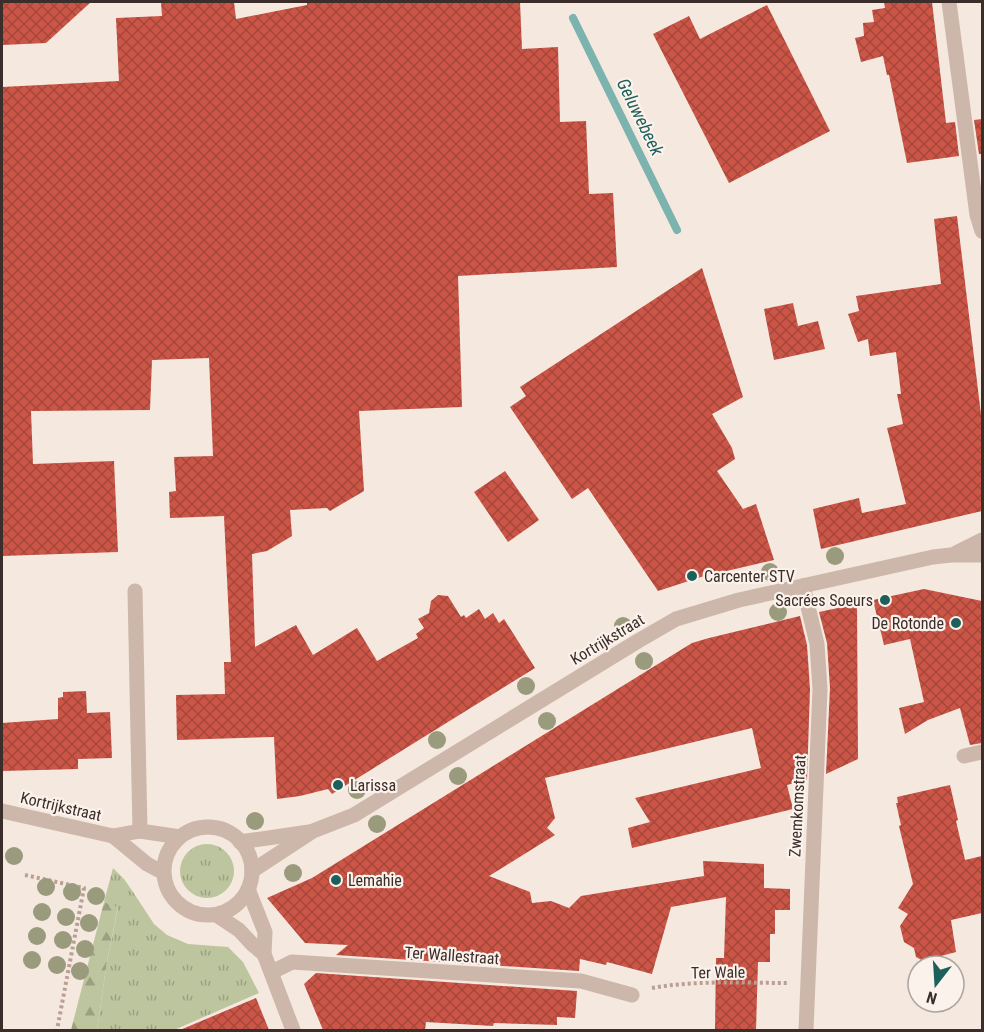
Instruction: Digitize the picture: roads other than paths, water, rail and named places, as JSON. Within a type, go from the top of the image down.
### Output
[{"type":"street","points":[[949,2],[977,215],[982,231]]},
{"type":"street","name":"Kortrijkstraat","points":[[951,555],[982,540]]},
{"type":"street","name":"Kortrijkstraat","points":[[252,871],[313,831],[354,815],[676,619],[739,600],[933,557],[982,555]]},
{"type":"street","name":"Zwemkomstraat","points":[[803,586],[817,644],[820,689],[806,1030]]},
{"type":"street","points":[[135,591],[140,831]]},
{"type":"street","points":[[964,756],[982,752]]},
{"type":"street","name":"Kortrijkstraat","points":[[2,811],[113,836],[140,831],[180,837]]},
{"type":"street","points":[[218,916],[236,906],[248,890],[252,871],[249,857],[240,842],[232,835],[214,828],[197,829],[173,842],[167,853],[162,872],[168,888],[177,902],[190,911],[218,916],[239,930],[264,954],[293,1030]]},
{"type":"street","name":"Kortrijkstraat","points":[[240,842],[313,831]]},
{"type":"street","name":"Kortrijkstraat","points":[[113,836],[147,864],[162,872]]},
{"type":"street","points":[[248,890],[265,932],[264,954]]},
{"type":"street","name":"Ter Wallestraat","points":[[272,972],[292,962],[581,981],[632,995]]},
{"type":"waterway","name":"Geluwebeek","points":[[573,18],[677,230]]},
{"type":"place","name":"Carcenter STV","points":[[692,576]]},
{"type":"place","name":"Sacrées Soeurs","points":[[885,600]]},
{"type":"place","name":"De Rotonde","points":[[956,623]]},
{"type":"place","name":"Larissa","points":[[338,785]]},
{"type":"place","name":"Lemahie","points":[[336,880]]}]
